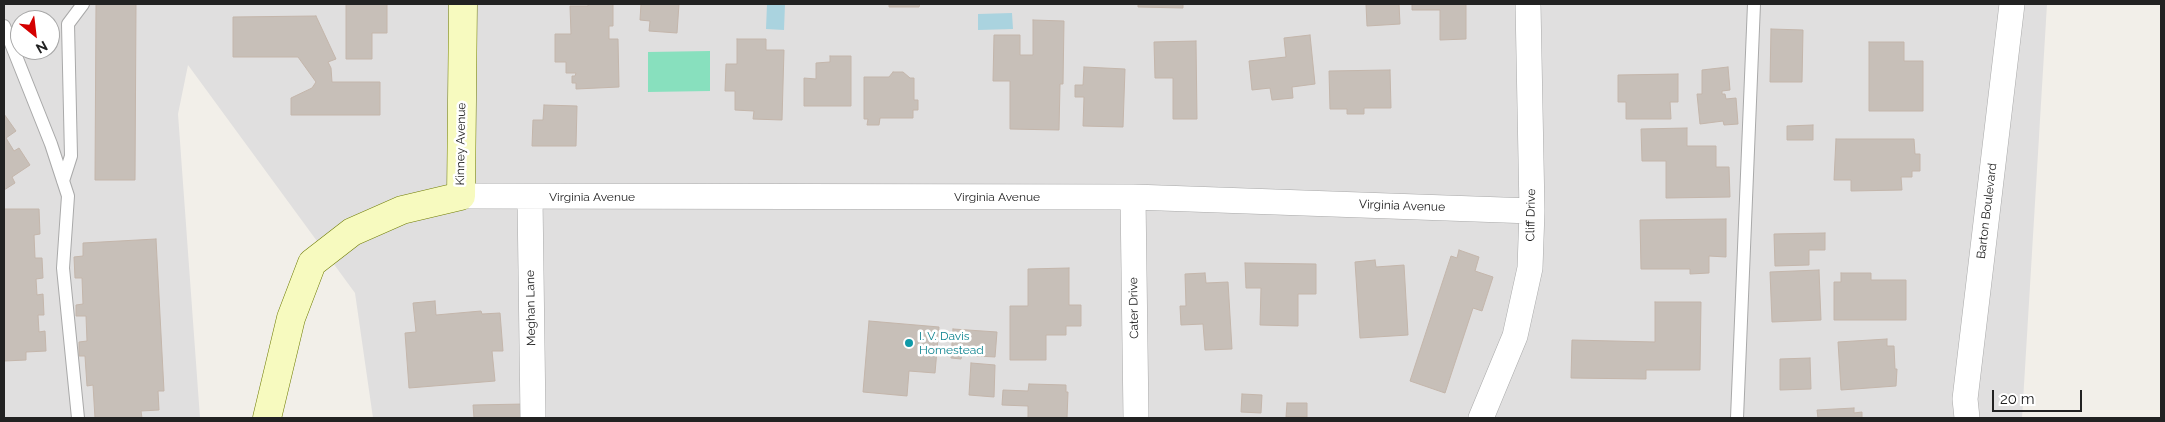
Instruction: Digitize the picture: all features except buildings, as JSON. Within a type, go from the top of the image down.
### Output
[{"type":"street","name":"Kinney Avenue","points":[[267,418],[291,318],[312,263],[352,232],[402,210],[461,196],[463,4]]},
{"type":"street","name":"Cliff Drive","points":[[1481,418],[1515,336],[1530,268],[1532,210],[1528,4]]},
{"type":"street","name":"Barton Boulevard","points":[[1966,418],[1965,399],[2012,4]]},
{"type":"street","name":"Virginia Avenue","points":[[461,196],[530,198],[1133,197],[1532,210]]},
{"type":"street","name":"Cater Drive","points":[[1133,197],[1136,418]]},
{"type":"street","name":"Meghan Lane","points":[[530,198],[533,418]]},
{"type":"lane","points":[[63,181],[71,156],[68,24],[83,4]]},
{"type":"lane","points":[[1737,418],[1754,4]]},
{"type":"lane","points":[[4,26],[51,144],[68,196],[63,268],[78,418]]},
{"type":"shaded area","points":[[4,4],[2047,4],[2022,418],[373,418],[355,293],[188,65],[178,114],[200,418],[4,418]]},
{"type":"green space","points":[[710,51],[710,91],[648,92],[648,52]]},
{"type":"water","points":[[767,4],[785,4],[784,30],[766,29]]},
{"type":"water","points":[[1012,13],[1013,29],[978,30],[978,14]]},
{"type":"place","name":"I. V. Davis Homestead","points":[[909,343]]}]
